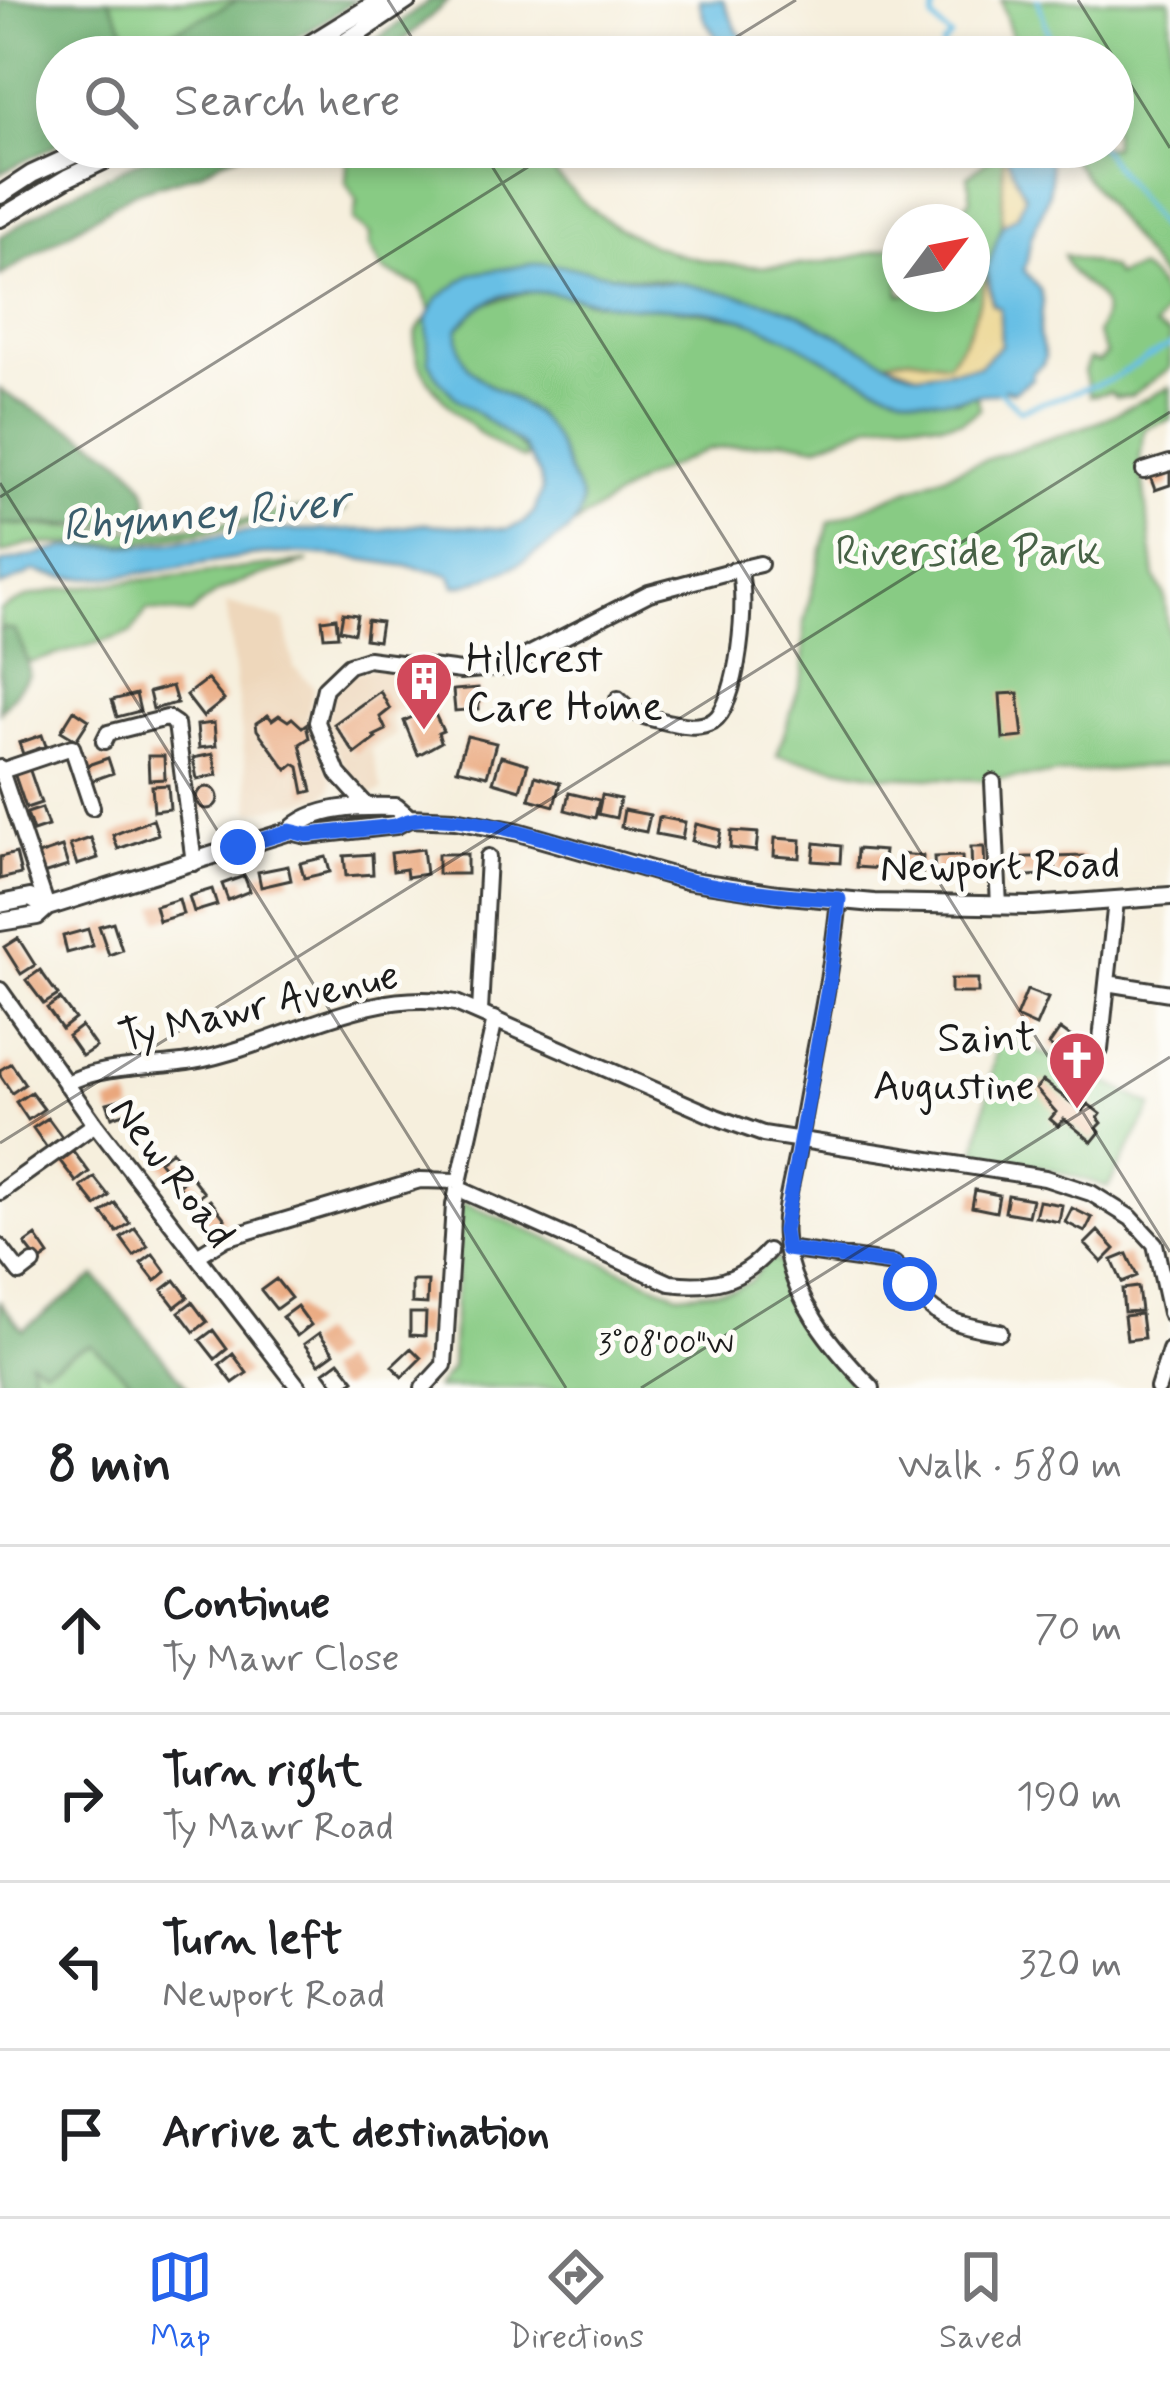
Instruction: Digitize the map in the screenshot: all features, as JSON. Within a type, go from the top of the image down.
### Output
[{"type":"main road","points":[[323,36],[381,0]]},
{"type":"main road","points":[[354,36],[408,0]]},
{"type":"main road","points":[[0,191],[45,168]]},
{"type":"main road","points":[[0,218],[89,168]]},
{"type":"main road","name":"Newport Road","points":[[0,922],[37,916],[47,907],[290,831],[302,818],[395,807],[409,818],[502,828],[703,883],[839,899],[999,906],[1170,896]]},
{"type":"main road","name":"Newport Road","points":[[290,831],[307,835],[396,826],[409,818]]},
{"type":"main road","name":"Newport Road","points":[[0,904],[30,898],[47,907]]},
{"type":"street","points":[[1144,470],[1170,463]]},
{"type":"street","points":[[369,808],[338,774],[322,742],[317,716],[329,681],[349,665],[368,659],[461,671],[506,667],[649,593],[760,564]]},
{"type":"street","points":[[618,699],[648,718],[682,725],[702,725],[720,714],[729,694],[744,602],[739,568]]},
{"type":"street","points":[[104,741],[108,733],[167,718],[176,724],[194,862]]},
{"type":"street","points":[[47,907],[0,770],[72,747],[92,807]]},
{"type":"street","points":[[324,813],[337,795],[338,774]]},
{"type":"street","points":[[993,782],[999,906]]},
{"type":"street","points":[[423,1388],[442,1369],[446,1356],[457,1184],[488,1015],[488,857]]},
{"type":"street","points":[[839,899],[830,977],[784,1231],[817,1323],[872,1388]]},
{"type":"street","points":[[1100,1050],[1116,902]]},
{"type":"street","points":[[1107,983],[1170,993]]},
{"type":"street","name":"New Road","points":[[0,990],[95,1124],[299,1388]]},
{"type":"street","name":"Ty Mawr Avenue","points":[[66,1084],[94,1074],[206,1059],[385,1004],[428,999],[488,1015],[716,1118],[763,1134],[1063,1183],[1119,1209],[1155,1244]]},
{"type":"street","points":[[0,1192],[95,1124]]},
{"type":"street","points":[[197,1256],[226,1238],[420,1180],[457,1184],[670,1283],[698,1286],[731,1280],[768,1251]]},
{"type":"street","points":[[1170,1234],[1155,1244],[1168,1280],[1170,1313]]},
{"type":"street","points":[[0,1247],[20,1273],[33,1263]]},
{"type":"street","points":[[787,1249],[895,1264],[918,1296],[940,1314],[962,1326],[1000,1333]]},
{"type":"street","points":[[1158,1388],[1170,1350]]},
{"type":"shaded area","points":[[226,603],[285,620],[294,667],[314,687],[307,718],[332,781],[323,797],[251,812]]},
{"type":"shaded area","points":[[377,667],[419,673],[421,686],[411,703],[393,713],[395,735],[371,749],[382,790],[373,794],[352,780],[328,735],[326,721],[333,689],[348,675]]},
{"type":"green space","points":[[0,0],[335,0],[266,36],[36,36]]},
{"type":"green space","points":[[0,0],[109,0],[128,36],[36,36],[36,155],[0,173]]},
{"type":"green space","points":[[239,0],[356,0],[299,36],[163,36]]},
{"type":"green space","points":[[431,0],[449,0],[409,36],[381,36]]},
{"type":"green space","points":[[1001,0],[1170,0],[1170,290],[1079,168],[1134,168],[1134,36],[1012,36]]},
{"type":"green space","points":[[124,168],[208,168],[133,193],[0,276],[0,237],[64,197]]},
{"type":"green space","points":[[347,168],[551,168],[605,219],[674,253],[711,262],[787,266],[882,249],[882,312],[977,312],[961,348],[947,363],[908,357],[885,361],[793,311],[677,282],[595,273],[438,298],[431,311],[420,286],[384,271],[369,245],[370,234],[353,221],[357,201],[346,183]]},
{"type":"green space","points":[[978,168],[1004,168],[1005,202],[990,261],[990,204],[967,204],[971,199],[968,176]]},
{"type":"green space","points":[[1064,255],[1111,268],[1116,276],[1139,268],[1163,297],[1167,309],[1155,327],[1170,335],[1170,368],[1131,396],[1117,397],[1110,392],[1090,396],[1084,372],[1089,359],[1099,362],[1106,354],[1097,333],[1103,306],[1069,268]]},
{"type":"green space","points":[[535,291],[745,319],[957,401],[976,394],[980,409],[962,421],[900,419],[872,424],[817,446],[785,440],[707,450],[643,479],[571,527],[578,513],[578,496],[551,433],[533,412],[472,371],[459,346],[458,328],[483,304]]},
{"type":"green space","points":[[427,318],[428,332],[487,416],[527,453],[525,459],[465,421],[427,378],[417,356],[416,335]]},
{"type":"green space","name":"Riverside Park","points":[[1170,387],[1170,420],[1145,428],[1140,459],[1155,577],[1164,595],[1170,647],[1170,765],[983,780],[883,776],[777,756],[803,674],[804,622],[829,522],[967,466],[1096,423]]},
{"type":"green space","points":[[0,389],[124,462],[141,482],[148,502],[140,525],[0,524]]},
{"type":"green space","points":[[345,510],[340,514],[321,513],[126,544],[27,544],[0,554],[0,524],[148,532],[259,518],[280,511]]},
{"type":"green space","points":[[309,561],[230,586],[191,614],[147,610],[131,633],[29,663],[17,635],[4,628],[0,631],[0,610],[30,596]]},
{"type":"green space","points":[[14,630],[29,675],[0,712],[0,631]]},
{"type":"green space","points":[[999,1035],[1075,1066],[1153,1106],[1108,1187],[1048,1168],[975,1158]]},
{"type":"green space","points":[[464,1203],[678,1294],[733,1289],[750,1281],[767,1260],[778,1260],[810,1333],[856,1388],[436,1388],[451,1369],[460,1207]]},
{"type":"green space","points":[[95,1276],[188,1388],[36,1388],[22,1330]]},
{"type":"green space","points":[[95,1276],[188,1388],[139,1388],[91,1345],[44,1368],[30,1360],[36,1388],[0,1388],[0,1302],[23,1330]]},
{"type":"sand","points":[[1003,168],[1012,168],[1025,196],[1018,215],[1002,226]]},
{"type":"sand","points":[[990,292],[992,304],[1000,308],[1001,345],[979,366],[919,374],[885,361],[909,357],[947,363],[976,312],[990,312]]},
{"type":"water","points":[[699,0],[723,0],[743,36],[716,36]]},
{"type":"water","points":[[1012,168],[1050,168],[1049,191],[1024,270],[1043,301],[1039,335],[1045,356],[1033,378],[1013,392],[1005,389],[941,400],[912,396],[883,388],[775,333],[722,314],[622,306],[537,292],[502,296],[478,309],[458,328],[465,362],[485,382],[544,423],[581,498],[571,528],[522,562],[455,586],[451,576],[436,571],[347,557],[280,554],[115,576],[86,578],[35,571],[0,587],[0,563],[64,548],[146,545],[262,530],[380,530],[423,524],[507,529],[523,523],[534,512],[542,490],[540,476],[523,446],[456,398],[429,361],[427,318],[438,298],[471,274],[539,263],[677,282],[767,302],[919,374],[979,366],[1001,345],[1000,308],[993,304],[990,260],[1002,226],[1018,215],[1025,196]]},
{"type":"building","points":[[1170,464],[1170,485],[1155,490],[1148,471]]},
{"type":"building","points":[[343,613],[357,615],[354,633],[340,630]]},
{"type":"building","points":[[336,618],[338,636],[324,637],[322,620]]},
{"type":"building","points":[[367,620],[381,622],[378,641],[365,639]]},
{"type":"building","points":[[207,679],[224,700],[203,717],[186,695]]},
{"type":"building","points":[[172,686],[177,703],[153,709],[149,692]]},
{"type":"building","points":[[478,688],[479,709],[455,711],[453,690]]},
{"type":"building","points":[[380,691],[390,709],[380,717],[386,730],[355,754],[334,724]]},
{"type":"building","points":[[1018,693],[1023,737],[1003,739],[1000,694]]},
{"type":"building","points":[[136,694],[140,711],[117,717],[112,700]]},
{"type":"building","name":"Hillcrest Care Home","points":[[432,708],[443,731],[438,733],[441,742],[418,755],[404,721]]},
{"type":"building","points":[[74,710],[89,720],[76,740],[61,731]]},
{"type":"building","points":[[268,715],[272,720],[279,715],[302,727],[306,724],[309,738],[300,744],[312,791],[304,793],[299,767],[294,764],[287,770],[257,730],[256,723]]},
{"type":"building","points":[[214,723],[216,746],[199,748],[197,725]]},
{"type":"building","points":[[42,735],[46,746],[23,754],[19,743]]},
{"type":"building","points":[[467,736],[496,743],[487,776],[457,769]]},
{"type":"building","points":[[213,754],[217,775],[197,779],[193,758]]},
{"type":"building","points":[[148,756],[164,756],[165,779],[149,780]]},
{"type":"building","points":[[501,756],[528,764],[520,790],[493,782]]},
{"type":"building","points":[[108,758],[113,773],[91,781],[85,766]]},
{"type":"building","points":[[28,765],[41,803],[26,808],[13,770]]},
{"type":"building","points":[[535,776],[560,783],[554,806],[529,799]]},
{"type":"building","points":[[168,785],[170,809],[154,811],[152,786]]},
{"type":"building","points":[[207,787],[218,798],[207,809],[196,798]]},
{"type":"building","points":[[569,793],[599,800],[595,818],[565,810]]},
{"type":"building","points":[[602,795],[620,799],[616,818],[598,814]]},
{"type":"building","points":[[42,808],[48,826],[33,831],[27,813]]},
{"type":"building","points":[[624,810],[650,815],[646,832],[621,827]]},
{"type":"building","points":[[659,817],[685,822],[682,839],[656,834]]},
{"type":"building","points":[[153,819],[158,834],[118,849],[113,835]]},
{"type":"building","points":[[696,824],[721,830],[718,847],[692,841]]},
{"type":"building","points":[[731,831],[758,833],[756,851],[730,848]]},
{"type":"building","points":[[91,838],[98,858],[77,865],[70,845]]},
{"type":"building","points":[[775,838],[801,840],[800,858],[774,856]]},
{"type":"building","points":[[815,843],[841,846],[840,863],[813,861]]},
{"type":"building","points":[[62,847],[68,866],[43,874],[38,855]]},
{"type":"building","points":[[971,847],[984,847],[985,876],[972,877]]},
{"type":"building","points":[[423,849],[426,874],[407,877],[406,869],[393,871],[391,853]]},
{"type":"building","points":[[857,849],[884,851],[882,869],[856,867]]},
{"type":"building","points":[[16,853],[21,874],[0,879],[0,857]]},
{"type":"building","points":[[372,854],[373,874],[346,876],[344,856]]},
{"type":"building","points":[[438,854],[467,854],[467,874],[438,874]]},
{"type":"building","points":[[897,854],[923,856],[922,874],[895,872]]},
{"type":"building","points":[[962,856],[963,875],[935,876],[934,857]]},
{"type":"building","points":[[1083,856],[1084,875],[1056,876],[1055,857]]},
{"type":"building","points":[[326,857],[330,872],[304,878],[300,863]]},
{"type":"building","points":[[1041,857],[1042,875],[1014,877],[1013,858]]},
{"type":"building","points":[[288,866],[291,880],[261,887],[258,872]]},
{"type":"building","points":[[244,876],[250,891],[228,900],[222,884]]},
{"type":"building","points":[[212,889],[217,905],[194,912],[189,896]]},
{"type":"building","points":[[179,899],[183,914],[159,921],[155,906]]},
{"type":"building","points":[[113,922],[122,950],[109,955],[99,926]]},
{"type":"building","points":[[88,929],[93,946],[67,953],[63,936]]},
{"type":"building","points":[[18,938],[35,965],[21,974],[4,947]]},
{"type":"building","points":[[40,970],[58,995],[44,1004],[26,980]]},
{"type":"building","points":[[951,979],[978,979],[978,993],[951,993]]},
{"type":"building","points":[[1027,990],[1048,998],[1036,1026],[1016,1017]]},
{"type":"building","points":[[60,999],[75,1019],[62,1029],[47,1008]]},
{"type":"building","points":[[81,1026],[96,1047],[82,1056],[68,1036]]},
{"type":"building","points":[[1060,1029],[1095,1054],[1089,1063],[1085,1060],[1080,1067],[1049,1045]]},
{"type":"building","points":[[11,1063],[25,1084],[12,1093],[0,1075]]},
{"type":"building","name":"Saint Augustine","points":[[1043,1081],[1082,1111],[1088,1104],[1101,1114],[1100,1132],[1092,1142],[1064,1119],[1058,1126],[1050,1119],[1056,1112],[1036,1089]]},
{"type":"building","points":[[31,1092],[44,1109],[28,1120],[16,1102]]},
{"type":"building","points":[[129,1097],[133,1110],[112,1117],[107,1103]]},
{"type":"building","points":[[48,1118],[62,1137],[47,1148],[33,1128]]},
{"type":"building","points":[[73,1151],[89,1172],[76,1182],[60,1161]]},
{"type":"building","points":[[172,1151],[185,1168],[172,1178],[159,1161]]},
{"type":"building","points":[[190,1175],[204,1193],[191,1202],[178,1185]]},
{"type":"building","points":[[94,1177],[109,1196],[96,1206],[81,1187]]},
{"type":"building","points":[[975,1190],[999,1195],[996,1212],[972,1207]]},
{"type":"building","points":[[1008,1195],[1032,1199],[1028,1216],[1005,1212]]},
{"type":"building","points":[[210,1200],[225,1219],[213,1229],[198,1209]]},
{"type":"building","points":[[1039,1201],[1062,1205],[1059,1222],[1035,1217]]},
{"type":"building","points":[[115,1203],[130,1223],[117,1232],[102,1213]]},
{"type":"building","points":[[1072,1208],[1092,1218],[1085,1232],[1065,1222]]},
{"type":"building","points":[[135,1228],[148,1246],[134,1256],[121,1238]]},
{"type":"building","points":[[1098,1231],[1115,1249],[1102,1262],[1085,1244]]},
{"type":"building","points":[[36,1236],[49,1255],[39,1262],[25,1244]]},
{"type":"building","points":[[153,1254],[166,1272],[155,1281],[141,1263]]},
{"type":"building","points":[[1127,1254],[1137,1276],[1122,1282],[1112,1260]]},
{"type":"building","points":[[276,1279],[291,1298],[276,1309],[261,1290]]},
{"type":"building","points":[[175,1280],[188,1297],[175,1307],[162,1290]]},
{"type":"building","points":[[412,1281],[428,1281],[427,1304],[412,1303]]},
{"type":"building","points":[[1138,1287],[1141,1311],[1124,1312],[1122,1289]]},
{"type":"building","points":[[192,1302],[207,1322],[194,1332],[179,1312]]},
{"type":"building","points":[[297,1306],[311,1325],[297,1336],[282,1317]]},
{"type":"building","points":[[410,1313],[426,1313],[425,1336],[410,1335]]},
{"type":"building","points":[[1141,1314],[1144,1338],[1127,1340],[1124,1316]]},
{"type":"building","points":[[213,1330],[227,1349],[215,1359],[200,1340]]},
{"type":"building","points":[[319,1333],[334,1353],[319,1364],[304,1344]]},
{"type":"building","points":[[411,1348],[421,1358],[402,1377],[392,1366]]},
{"type":"building","points":[[233,1354],[247,1373],[233,1383],[219,1365]]},
{"type":"building","points":[[339,1361],[354,1380],[344,1388],[336,1388],[324,1372]]},
{"type":"waterway","points":[[935,0],[933,20],[950,36]]},
{"type":"waterway","points":[[1038,0],[1049,36]]},
{"type":"waterway","points":[[1116,168],[1170,241]]},
{"type":"waterway","points":[[995,387],[1020,410],[1108,381],[1170,345]]},
{"type":"place","name":"Hillcrest Care Home","points":[[424,732]]},
{"type":"place","name":"Saint Augustine","points":[[1077,1111]]},
{"type":"route","points":[[238,847],[290,831],[307,835],[396,826],[409,818],[455,820],[518,832],[686,880],[839,899],[830,977],[784,1231],[787,1249],[895,1264],[910,1284]]},
{"type":"water label","name":"Rhymney River","points":[[205,512]]}]
